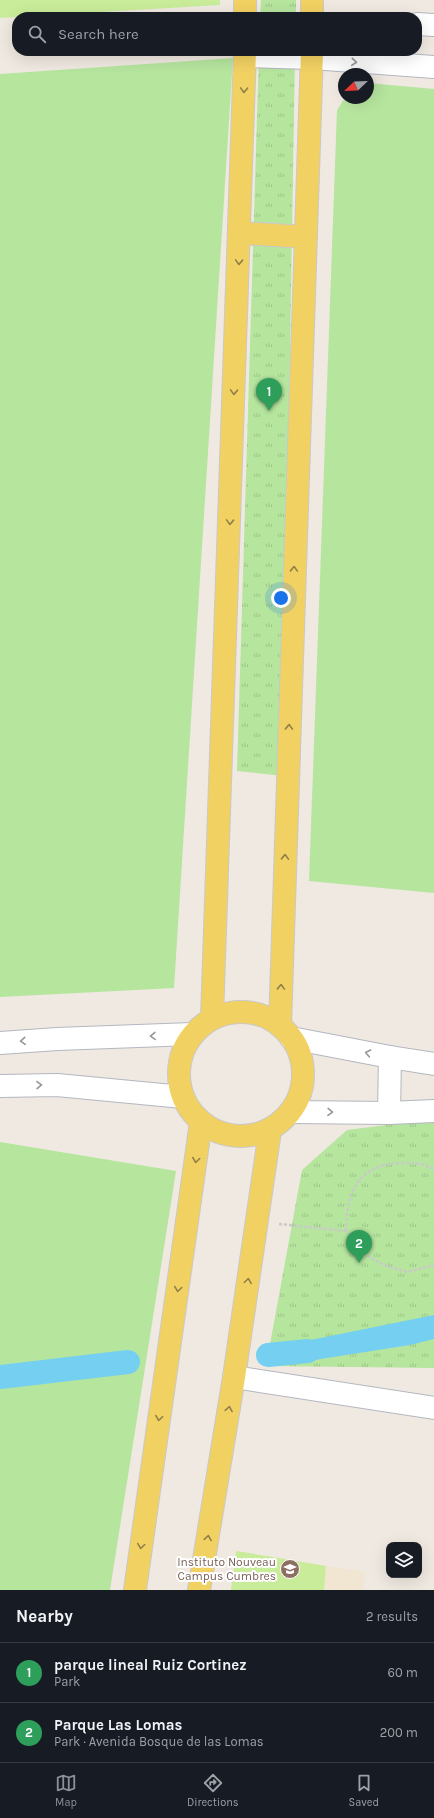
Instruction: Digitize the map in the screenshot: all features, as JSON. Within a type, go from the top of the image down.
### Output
[{"type":"main road","points":[[245,0],[245,12]]},
{"type":"main road","points":[[312,0],[312,12]]},
{"type":"main road","points":[[212,1018],[245,56]]},
{"type":"main road","points":[[286,1032],[312,56]]},
{"type":"main road","points":[[240,233],[306,237]]},
{"type":"main road","points":[[233,1012],[250,1012],[286,1032],[300,1055],[303,1075],[300,1094],[291,1112],[270,1131],[244,1136],[226,1135],[201,1122],[188,1107],[183,1097],[179,1075],[182,1054],[192,1034],[212,1018],[233,1012]]},
{"type":"main road","points":[[135,1590],[201,1122]]},
{"type":"main road","points":[[199,1590],[234,1377],[270,1131]]},
{"type":"street","points":[[422,24],[434,25]]},
{"type":"street","points":[[358,56],[403,58],[434,67]]},
{"type":"street","points":[[286,1032],[390,1057],[434,1064]]},
{"type":"street","points":[[0,1043],[57,1039],[192,1034]]},
{"type":"street","points":[[389,1113],[390,1057]]},
{"type":"street","points":[[0,1086],[57,1085],[183,1097]]},
{"type":"street","points":[[291,1112],[389,1113],[434,1111]]},
{"type":"street","points":[[234,1377],[434,1408]]},
{"type":"path","points":[[346,1231],[347,1206],[353,1189],[363,1175],[378,1166],[395,1163],[424,1164],[434,1169]]},
{"type":"path","points":[[256,1222],[346,1231],[368,1256],[384,1265],[406,1272],[434,1265]]},
{"type":"shaded area","name":"Instituto Nouveau Campus Cumbres","points":[[236,1551],[365,1572],[363,1590],[231,1590]]},
{"type":"green space","points":[[0,0],[220,0],[220,5],[102,12],[12,12],[12,17],[0,18]]},
{"type":"green space","points":[[261,0],[296,0],[296,12],[260,12]]},
{"type":"green space","points":[[259,56],[295,56],[283,776],[237,771]]},
{"type":"green space","points":[[233,58],[174,988],[0,997],[0,74]]},
{"type":"green space","points":[[374,84],[434,89],[434,893],[309,881],[337,110],[341,104],[374,104]]},
{"type":"green space","points":[[434,1119],[434,1368],[266,1366],[302,1170],[347,1130]]},
{"type":"green space","points":[[0,1142],[176,1171],[110,1590],[0,1590]]},
{"type":"green space","name":"Instituto Nouveau Campus Cumbres","points":[[236,1551],[326,1566],[324,1590],[231,1590]]},
{"type":"water","points":[[434,1315],[434,1339],[410,1345],[276,1366],[276,1347]]},
{"type":"waterway","points":[[268,1355],[308,1351]]},
{"type":"waterway","points":[[0,1377],[128,1362]]},
{"type":"place","name":"parque lineal Ruiz Cortinez","points":[[269,411]]},
{"type":"place","name":"Parque Las Lomas","points":[[359,1263]]},
{"type":"place","name":"Instituto Nouveau Campus Cumbres","points":[[290,1569]]}]
